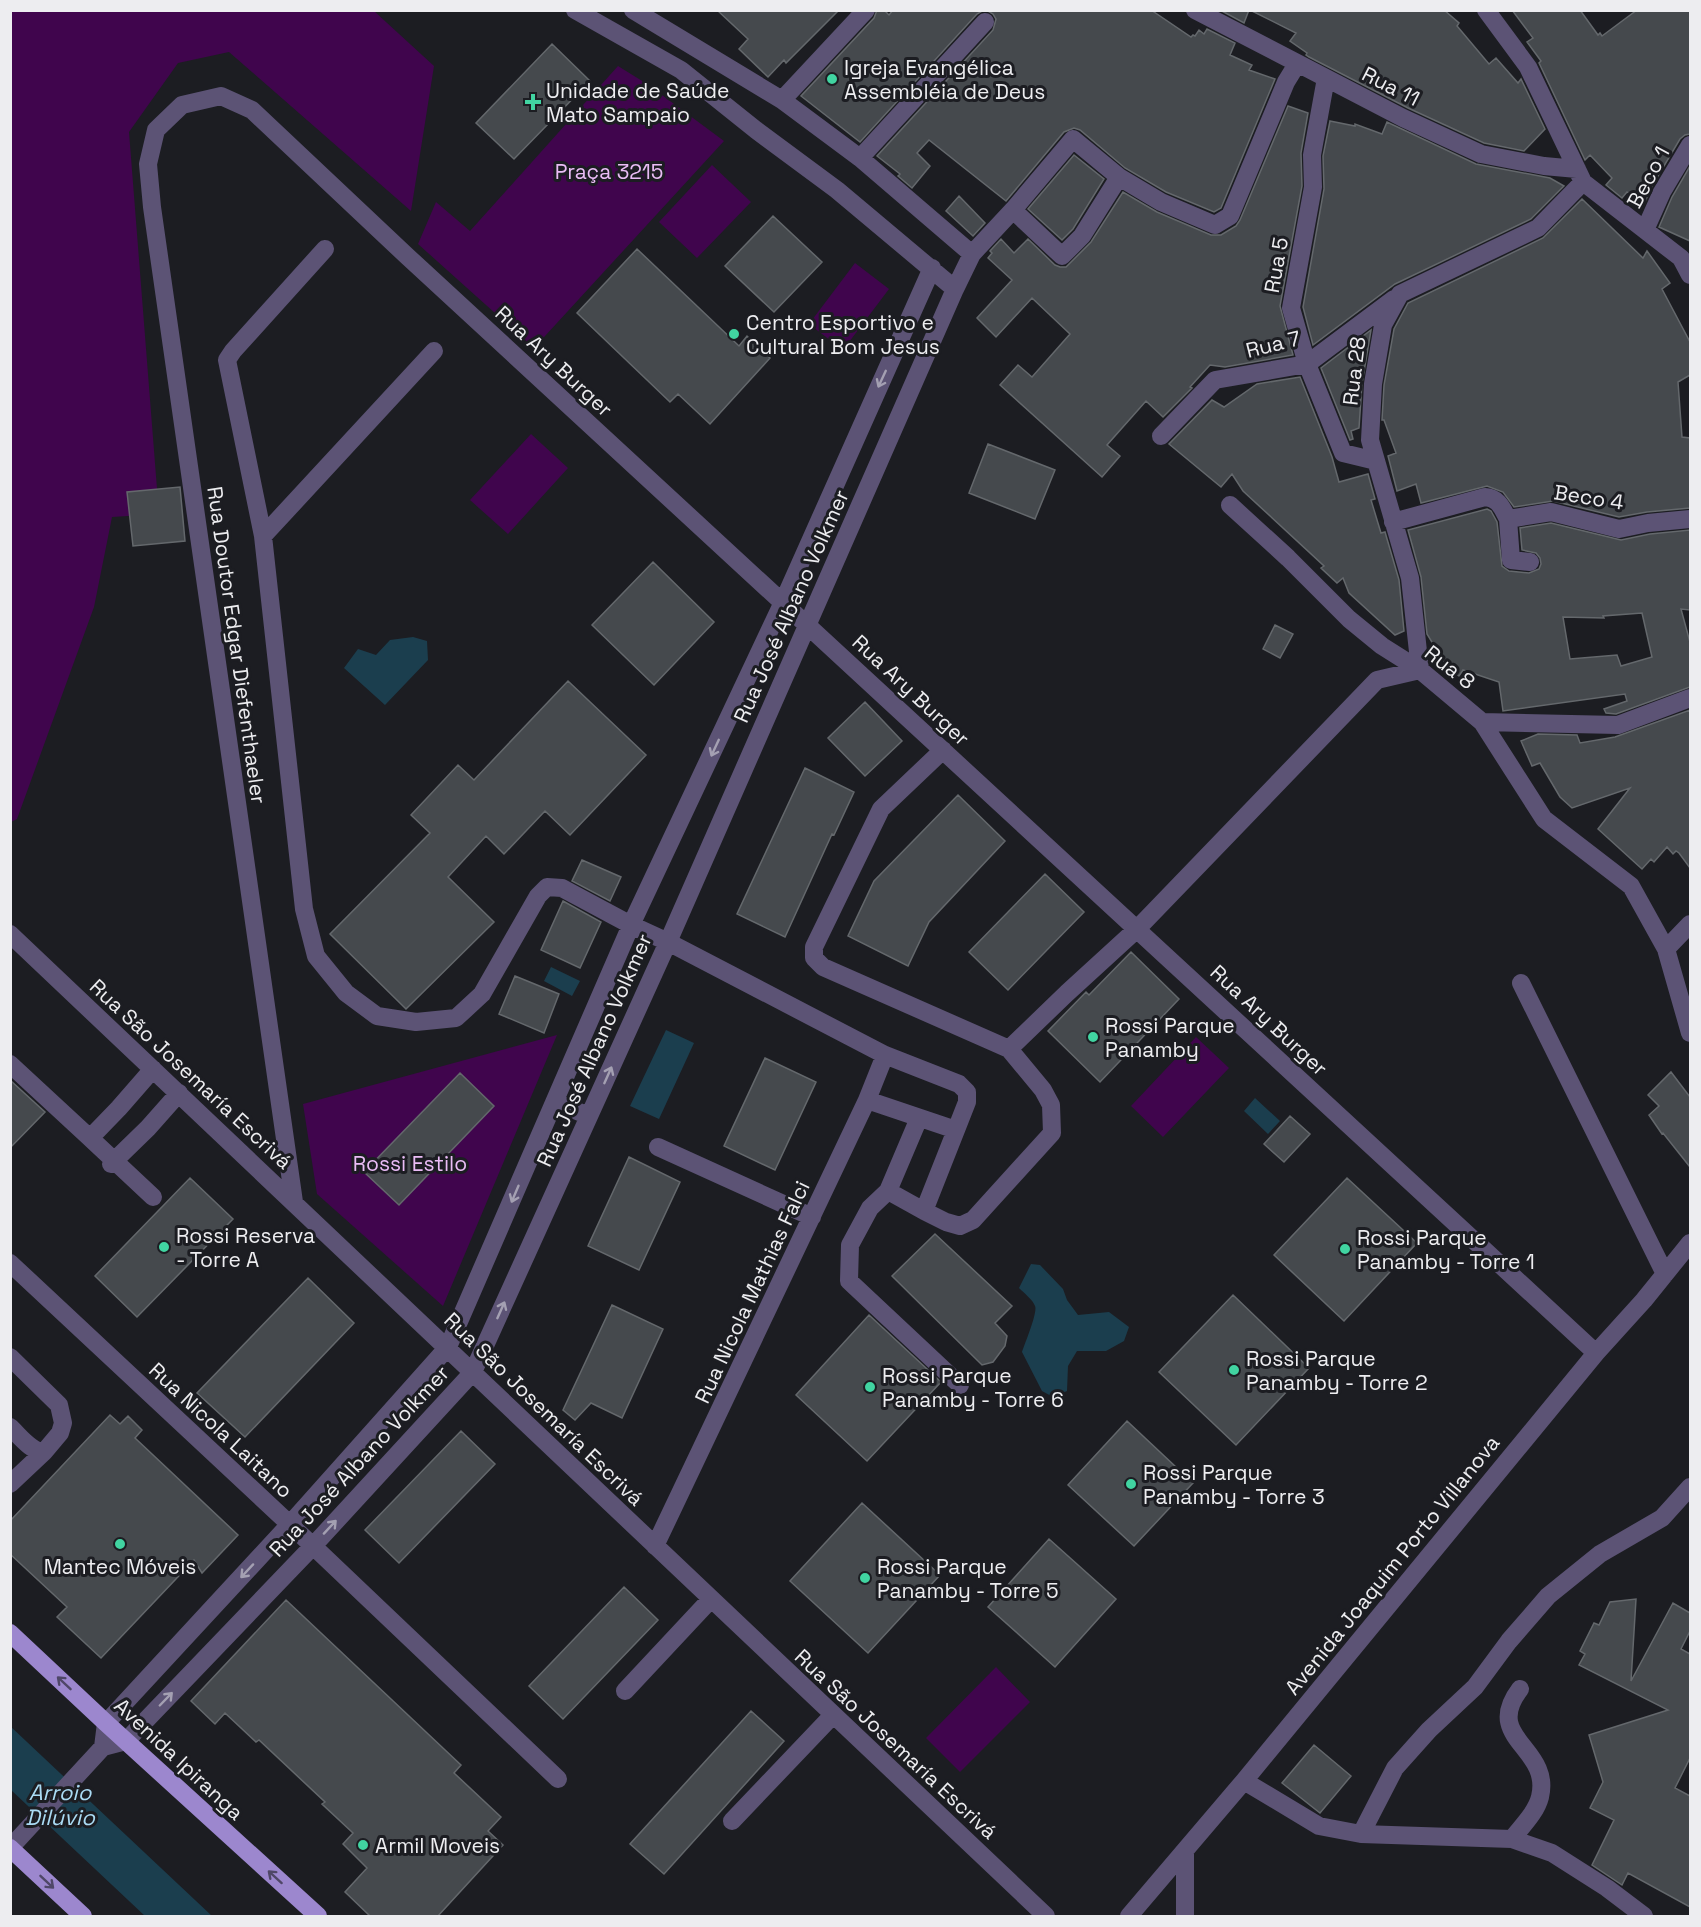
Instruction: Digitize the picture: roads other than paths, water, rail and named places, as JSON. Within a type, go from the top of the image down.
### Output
[{"type":"main road","name":"Avenida Ipiranga","points":[[10,1633],[318,1917]]},
{"type":"main road","points":[[10,1848],[83,1917]]},
{"type":"street","points":[[574,10],[681,70],[756,130],[837,190],[955,289]]},
{"type":"street","points":[[633,10],[782,100],[860,159],[972,254]]},
{"type":"street","points":[[782,100],[866,10]]},
{"type":"street","name":"Rua 11","points":[[1196,10],[1403,118],[1481,154],[1544,166],[1580,176]]},
{"type":"street","points":[[1486,10],[1528,67],[1580,176],[1645,230],[1686,257],[1690,275]]},
{"type":"street","points":[[860,159],[985,22]]},
{"type":"street","points":[[1013,210],[1062,256],[1082,236],[1119,177],[1161,202],[1215,225],[1230,216],[1286,82],[1297,64]]},
{"type":"street","name":"Rua 5","points":[[1326,78],[1312,155],[1313,186],[1291,308],[1307,364],[1342,453],[1376,461]]},
{"type":"street","name":"Rua Ary Burger","points":[[182,105],[221,96],[252,110],[408,257],[1596,1353]]},
{"type":"street","name":"Rua Doutor Edgar Diefenthaeler","points":[[182,105],[156,129],[148,164],[152,207],[294,1202]]},
{"type":"street","name":"Rua José Albano Volkmer","points":[[126,1741],[313,1546],[473,1372],[668,942],[972,254],[1073,139],[1119,177]]},
{"type":"street","name":"Beco 1","points":[[1645,230],[1662,192],[1690,145]]},
{"type":"street","points":[[1400,294],[1538,228],[1580,176]]},
{"type":"street","points":[[325,249],[233,351],[228,360],[263,536],[304,909],[316,956],[346,993],[376,1016],[416,1022],[456,1018],[482,994],[538,896],[547,887],[562,888],[885,1055],[959,1084],[967,1092],[967,1102],[924,1210]]},
{"type":"street","name":"Rua José Albano Volkmer","points":[[106,1723],[290,1524],[448,1347],[631,925],[783,602],[932,268]]},
{"type":"street","name":"Rua 7","points":[[1161,436],[1215,380],[1307,364],[1400,294]]},
{"type":"street","name":"Rua 28","points":[[1400,294],[1383,325],[1373,384],[1370,440],[1410,579],[1420,670]]},
{"type":"street","points":[[263,536],[435,351]]},
{"type":"street","points":[[1393,522],[1485,497],[1492,498],[1499,502],[1508,519],[1511,560],[1530,562]]},
{"type":"street","name":"Rua 8","points":[[1230,505],[1288,558],[1349,619],[1382,646],[1420,670],[1482,722],[1544,819],[1631,886],[1666,949],[1690,1034]]},
{"type":"street","name":"Beco 4","points":[[1508,519],[1551,512],[1619,529],[1648,523],[1690,519]]},
{"type":"street","points":[[1009,1049],[1137,929],[1377,680],[1420,670]]},
{"type":"street","points":[[1482,722],[1618,725],[1690,698]]},
{"type":"street","points":[[888,1191],[946,1222],[960,1226],[973,1220],[1052,1133],[1051,1105],[1043,1090],[1009,1049],[823,967],[814,957],[814,946],[881,809],[943,750]]},
{"type":"street","points":[[1666,949],[1690,924]]},
{"type":"street","name":"Rua São Josemaría Escrivá","points":[[10,934],[448,1347],[1046,1917]]},
{"type":"street","points":[[1521,983],[1665,1274]]},
{"type":"street","name":"Rua Nicola Mathias Falci","points":[[655,1546],[867,1100],[885,1055]]},
{"type":"street","points":[[10,1064],[153,1197]]},
{"type":"street","points":[[90,1138],[153,1069]]},
{"type":"street","points":[[113,1162],[179,1093]]},
{"type":"street","points":[[867,1100],[957,1130]]},
{"type":"street","points":[[555,1102],[589,1116]]},
{"type":"street","points":[[918,1118],[888,1191],[870,1208],[850,1245],[849,1281],[960,1385]]},
{"type":"street","points":[[658,1147],[812,1217]]},
{"type":"street","name":"Avenida Joaquim Porto Villanova","points":[[1129,1917],[1244,1781],[1596,1353],[1690,1243]]},
{"type":"street","name":"Rua Nicola Laitano","points":[[10,1263],[290,1524],[558,1779]]},
{"type":"street","points":[[10,1357],[58,1405],[63,1423],[60,1433],[44,1452],[10,1484]]},
{"type":"street","points":[[10,1427],[32,1448],[38,1452],[44,1452]]},
{"type":"street","points":[[1361,1834],[1395,1768],[1429,1730],[1475,1687],[1509,1641],[1548,1596],[1600,1554],[1662,1518],[1690,1488]]},
{"type":"street","points":[[625,1691],[711,1599]]},
{"type":"street","points":[[1512,1839],[1531,1814],[1539,1798],[1541,1782],[1536,1762],[1512,1733],[1509,1723],[1507,1712],[1520,1689]]},
{"type":"street","points":[[732,1821],[833,1715]]},
{"type":"street","points":[[10,1848],[103,1747],[106,1723]]},
{"type":"street","points":[[103,1747],[126,1741]]},
{"type":"street","points":[[1244,1781],[1319,1826],[1361,1834],[1512,1839],[1552,1853],[1607,1888],[1644,1917]]},
{"type":"street","points":[[1185,1851],[1185,1917]]},
{"type":"water","points":[[413,637],[427,641],[428,660],[385,705],[344,668],[358,649],[376,655],[390,640]]},
{"type":"water","points":[[551,967],[580,981],[572,996],[544,981]]},
{"type":"water","points":[[666,1030],[694,1043],[659,1119],[630,1106]]},
{"type":"water","points":[[1255,1098],[1280,1121],[1268,1134],[1244,1111]]},
{"type":"water","points":[[1031,1264],[1040,1265],[1063,1289],[1067,1300],[1078,1315],[1109,1312],[1129,1327],[1124,1341],[1106,1351],[1077,1351],[1068,1366],[1067,1391],[1053,1397],[1042,1391],[1022,1352],[1033,1321],[1035,1306],[1019,1288]]},
{"type":"water","name":"Arroio Dilúvio","points":[[10,1726],[212,1916],[145,1916],[11,1790]]},
{"type":"place","name":"Igreja Evangélica Assembléia de Deus","points":[[832,79]]},
{"type":"place","name":"Unidade de Saúde Mato Sampaio","points":[[533,102]]},
{"type":"place","name":"Centro Esportivo e Cultural Bom Jesus","points":[[734,334]]},
{"type":"place","name":"Rossi Parque Panamby","points":[[1093,1037]]},
{"type":"place","name":"Rossi Reserva - Torre A","points":[[164,1247]]},
{"type":"place","name":"Rossi Parque Panamby - Torre 1","points":[[1345,1249]]},
{"type":"place","name":"Rossi Parque Panamby - Torre 2","points":[[1234,1370]]},
{"type":"place","name":"Rossi Parque Panamby - Torre 6","points":[[870,1387]]},
{"type":"place","name":"Rossi Parque Panamby - Torre 3","points":[[1131,1484]]},
{"type":"place","name":"Mantec Móveis","points":[[120,1544]]},
{"type":"place","name":"Rossi Parque Panamby - Torre 5","points":[[865,1578]]},
{"type":"place","name":"Armil Moveis","points":[[363,1845]]},
{"type":"park label","name":"Praça 3215","points":[[609,171]]},
{"type":"park label","name":"Rossi Estilo","points":[[410,1163]]}]
